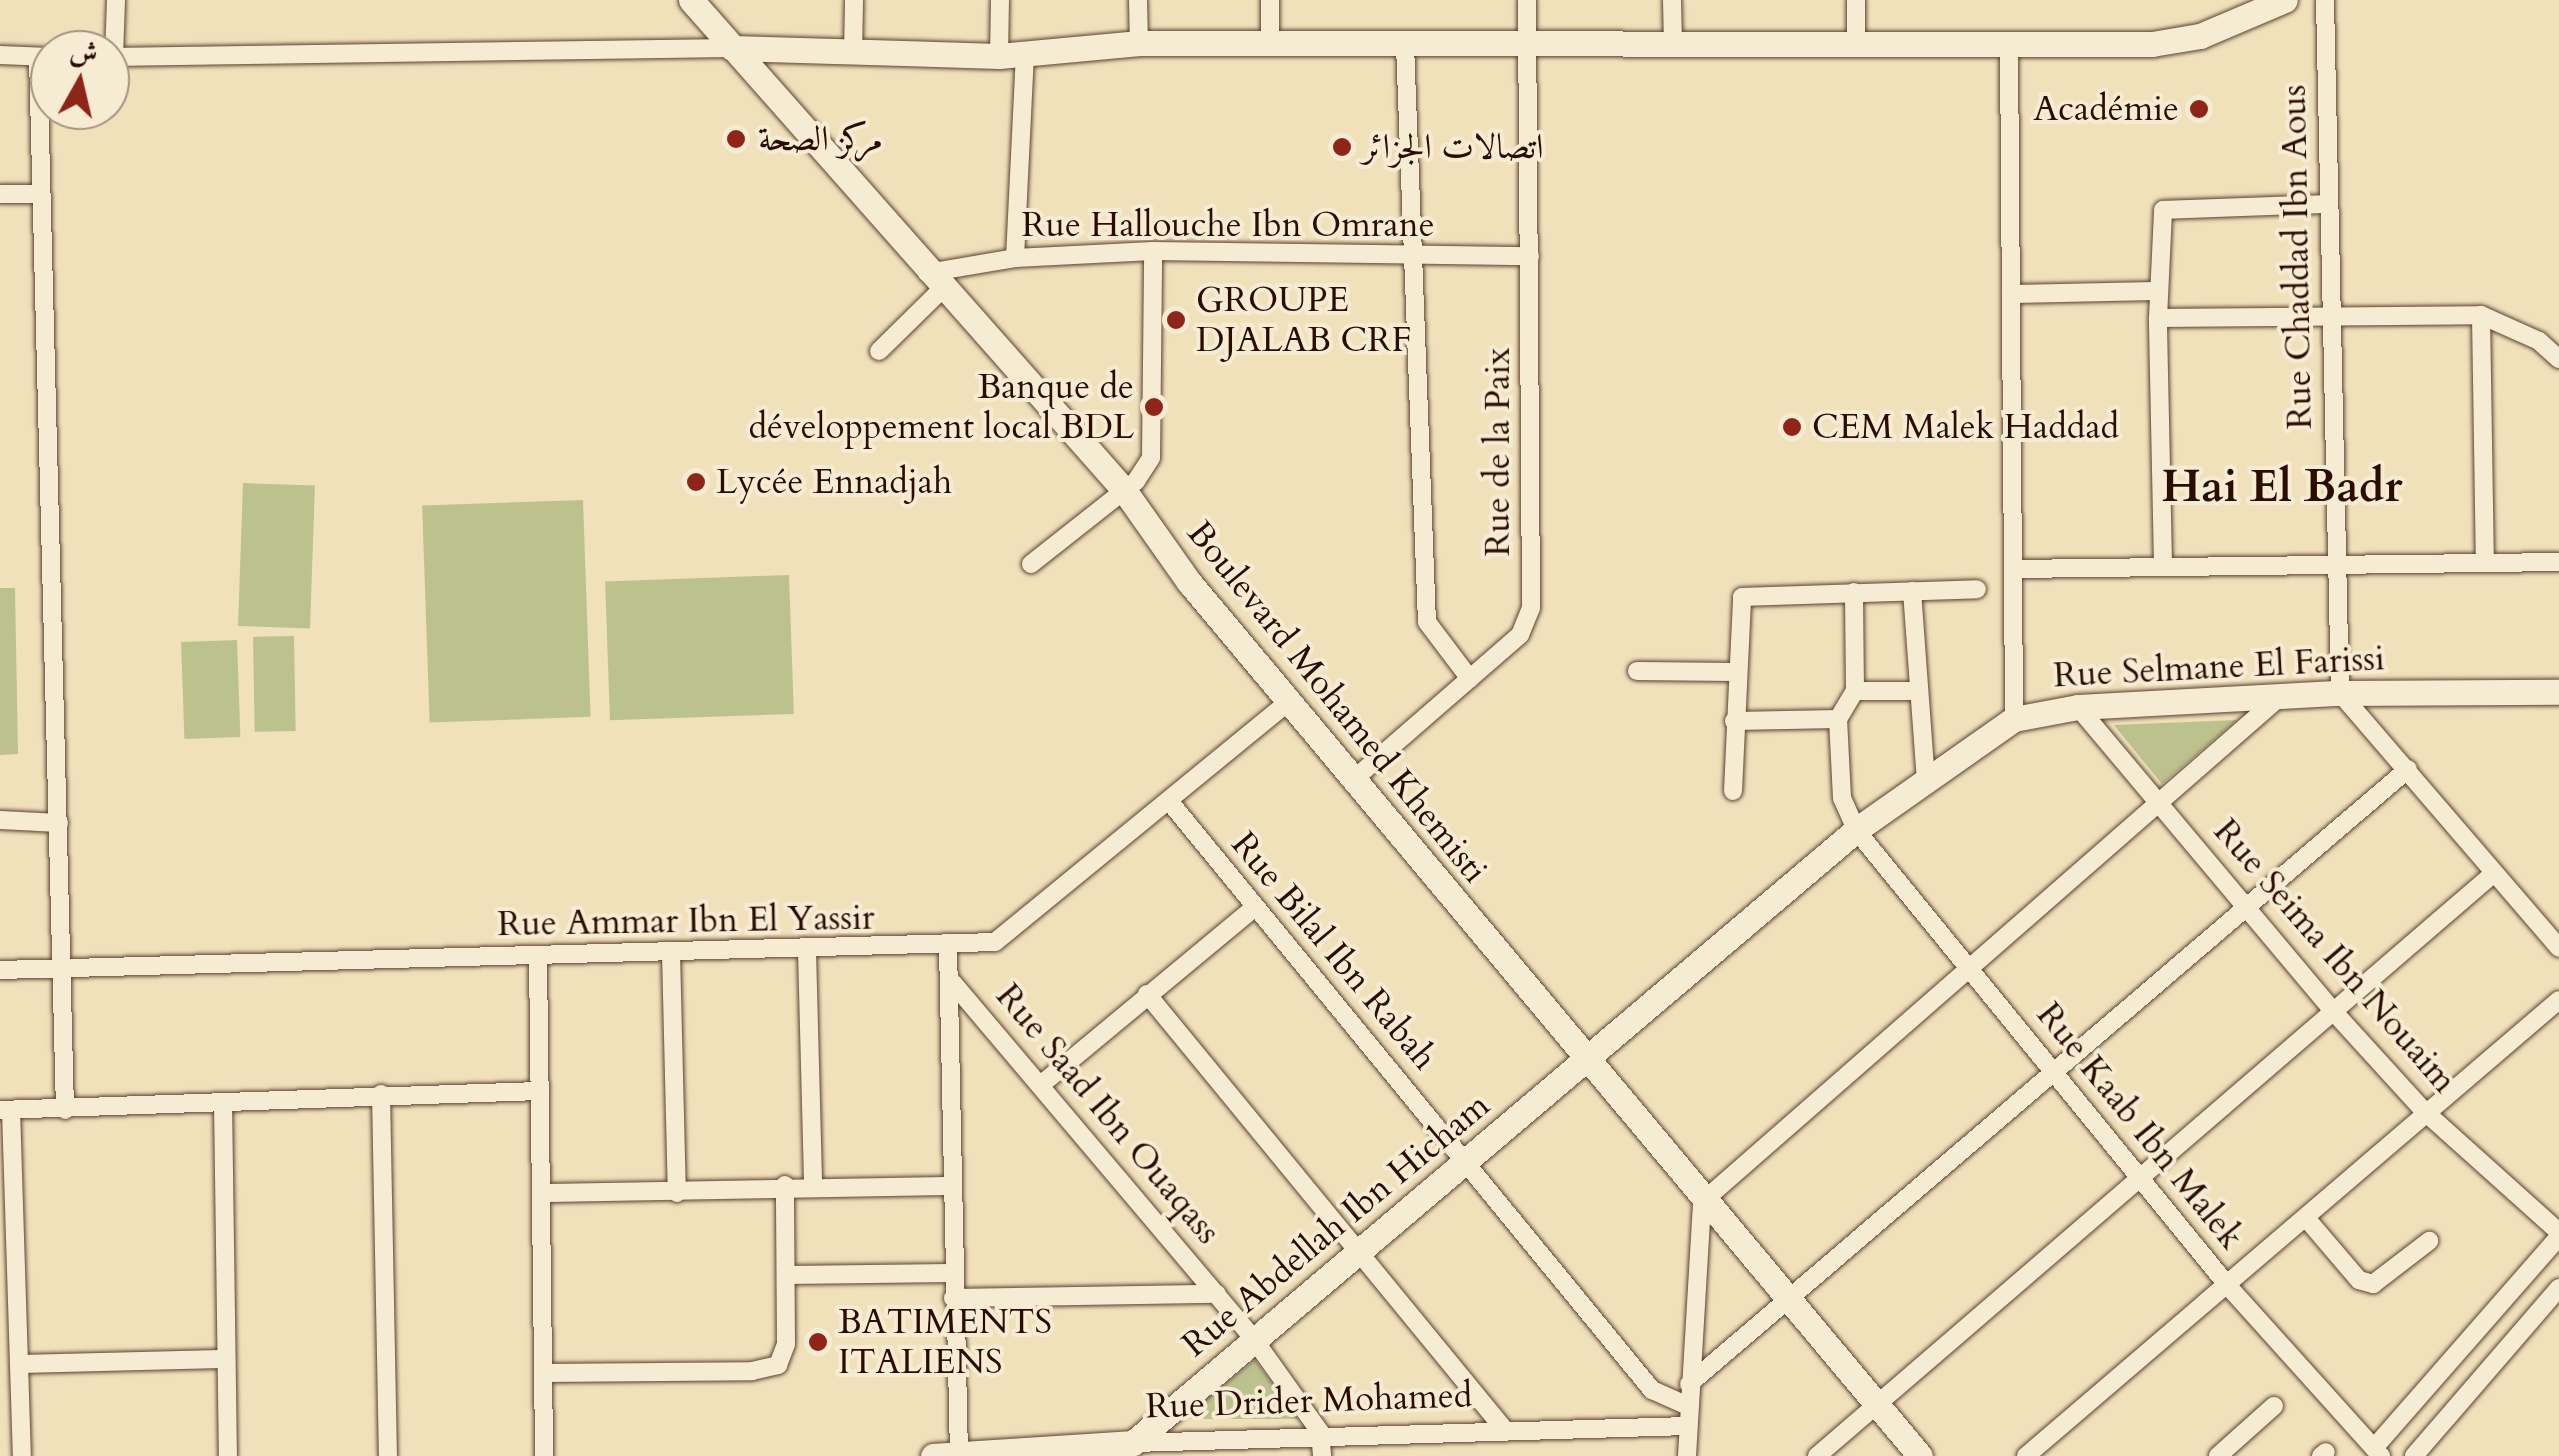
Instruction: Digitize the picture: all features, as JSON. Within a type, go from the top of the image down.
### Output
[{"type":"street","points":[[114,30],[116,0]]},
{"type":"street","name":"Boulevard Mohamed Khemisti","points":[[690,0],[934,281],[1124,490],[1189,582],[1583,1060],[1920,1456]]},
{"type":"street","points":[[853,54],[854,0]]},
{"type":"street","points":[[1000,0],[1012,54],[1015,258]]},
{"type":"street","points":[[1138,0],[1140,43]]},
{"type":"street","points":[[1270,0],[1270,43]]},
{"type":"street","name":"Rue de la Paix","points":[[1353,780],[1520,634],[1532,608],[1527,0]]},
{"type":"street","points":[[1672,0],[1673,44]]},
{"type":"street","points":[[1856,0],[1856,46]]},
{"type":"street","points":[[130,56],[732,48],[853,54],[1012,54],[1140,43],[1856,46],[2168,42],[2259,16],[2285,0]]},
{"type":"street","name":"Rue Chaddad Ibn Aous","points":[[2325,0],[2334,561],[2340,693]]},
{"type":"street","points":[[1406,45],[1418,256],[1427,622],[1470,679]]},
{"type":"street","points":[[2009,45],[2014,719]]},
{"type":"street","points":[[0,56],[30,57]]},
{"type":"street","points":[[41,130],[38,194],[66,1110]]},
{"type":"street","points":[[0,194],[38,194]]},
{"type":"street","points":[[2164,564],[2158,318],[2161,215],[2172,206],[2328,204]]},
{"type":"street","points":[[1031,564],[1124,490],[1153,451],[1153,252]]},
{"type":"street","name":"Rue Hallouche Ibn Omrane","points":[[934,281],[1015,258],[1153,252],[1530,256]]},
{"type":"street","points":[[879,351],[934,281]]},
{"type":"street","points":[[2011,294],[2158,291]]},
{"type":"street","points":[[2480,315],[2485,558]]},
{"type":"street","points":[[2158,318],[2480,315],[2539,342],[2559,358]]},
{"type":"street","points":[[2013,570],[2485,558],[2559,562]]},
{"type":"street","points":[[1733,791],[1735,672],[1742,596],[1977,589]]},
{"type":"street","points":[[1912,591],[1914,690],[1926,782]]},
{"type":"street","points":[[1854,592],[1855,691],[1838,719],[1842,798],[1856,830]]},
{"type":"street","points":[[1637,671],[1735,672]]},
{"type":"street","points":[[1855,691],[1914,690]]},
{"type":"street","name":"Rue Selmane El Farissi","points":[[1583,1060],[1856,830],[2014,719],[2078,708],[2276,701],[2340,693],[2559,692]]},
{"type":"street","points":[[2340,693],[2559,948]]},
{"type":"street","points":[[1688,1456],[1702,1202],[2162,805],[2276,701]]},
{"type":"street","name":"Rue Ammar Ibn El Yassir","points":[[0,970],[948,947],[1011,934],[1288,702]]},
{"type":"street","name":"Rue Seima Ibn Nouaim","points":[[2078,708],[2332,1011],[2424,1112],[2559,1234]]},
{"type":"street","points":[[1734,721],[1838,719]]},
{"type":"street","points":[[1689,1384],[2408,768]]},
{"type":"street","name":"Rue Bilal Ibn Rabah","points":[[1169,801],[1652,1390],[1688,1416]]},
{"type":"street","points":[[0,820],[59,823]]},
{"type":"street","name":"Rue Kaab Ibn Malek","points":[[1856,830],[2228,1286],[2378,1452]]},
{"type":"street","points":[[1817,1456],[2493,874]]},
{"type":"street","points":[[1043,1083],[1255,907]]},
{"type":"street","points":[[948,947],[952,983],[952,1273],[959,1456]]},
{"type":"street","points":[[807,951],[813,1184]]},
{"type":"street","points":[[672,952],[676,1193]]},
{"type":"street","points":[[538,957],[544,1456]]},
{"type":"street","name":"Rue Saad Ibn Ouaqass","points":[[952,983],[1043,1083],[1217,1294],[1320,1432]]},
{"type":"street","points":[[1147,994],[1363,1252],[1504,1429]]},
{"type":"street","points":[[2026,1456],[2559,1000]]},
{"type":"street","name":"Rue Abdellah Ibn Hicham","points":[[1133,1443],[1253,1338],[1363,1252],[1583,1060]]},
{"type":"street","points":[[22,1456],[6,1110],[381,1094],[540,1092]]},
{"type":"street","points":[[381,1094],[388,1456]]},
{"type":"street","points":[[223,1102],[222,1359],[228,1456]]},
{"type":"street","points":[[542,1193],[676,1193],[813,1184],[951,1186]]},
{"type":"street","points":[[544,1373],[774,1368],[786,1352],[784,1185]]},
{"type":"street","points":[[2306,1218],[2360,1280],[2373,1284],[2429,1241]]},
{"type":"street","points":[[2378,1452],[2559,1234]]},
{"type":"street","points":[[787,1275],[952,1273]]},
{"type":"street","points":[[2414,1456],[2559,1288]]},
{"type":"street","points":[[953,1298],[1217,1294]]},
{"type":"street","points":[[20,1364],[222,1359]]},
{"type":"street","points":[[2224,1454],[2274,1406]]},
{"type":"street","name":"Rue Drider Mohamed","points":[[933,1456],[1133,1443],[1190,1448],[1320,1432],[1504,1429],[1688,1416]]},
{"type":"street","points":[[1320,1432],[1322,1456]]},
{"type":"green space","points":[[243,483],[315,486],[310,628],[238,626]]},
{"type":"green space","points":[[583,500],[591,717],[430,722],[422,506]]},
{"type":"green space","points":[[789,575],[794,714],[610,720],[605,581]]},
{"type":"green space","points":[[0,588],[15,588],[18,754],[0,755]]},
{"type":"green space","points":[[294,636],[296,731],[255,732],[253,637]]},
{"type":"green space","points":[[237,640],[240,737],[184,739],[181,642]]},
{"type":"green space","points":[[2237,720],[2162,784],[2114,725]]},
{"type":"green space","points":[[1255,1360],[1298,1419],[1181,1419]]},
{"type":"place","name":"Académie","points":[[2199,109]]},
{"type":"place","name":"مركز الصحة","points":[[736,139]]},
{"type":"place","name":"اتصالات الجزائر","points":[[1342,147]]},
{"type":"place","name":"GROUPE DJALAB CRF","points":[[1176,320]]},
{"type":"place","name":"Banque de développement local BDL","points":[[1154,407]]},
{"type":"place","name":"CEM Malek Haddad","points":[[1792,427]]},
{"type":"place","name":"Lycée Ennadjah","points":[[696,482]]},
{"type":"place","name":"BATIMENTS ITALIENS","points":[[818,1342]]},
{"type":"district","name":"Hai El Badr","points":[[2282,487]]}]
